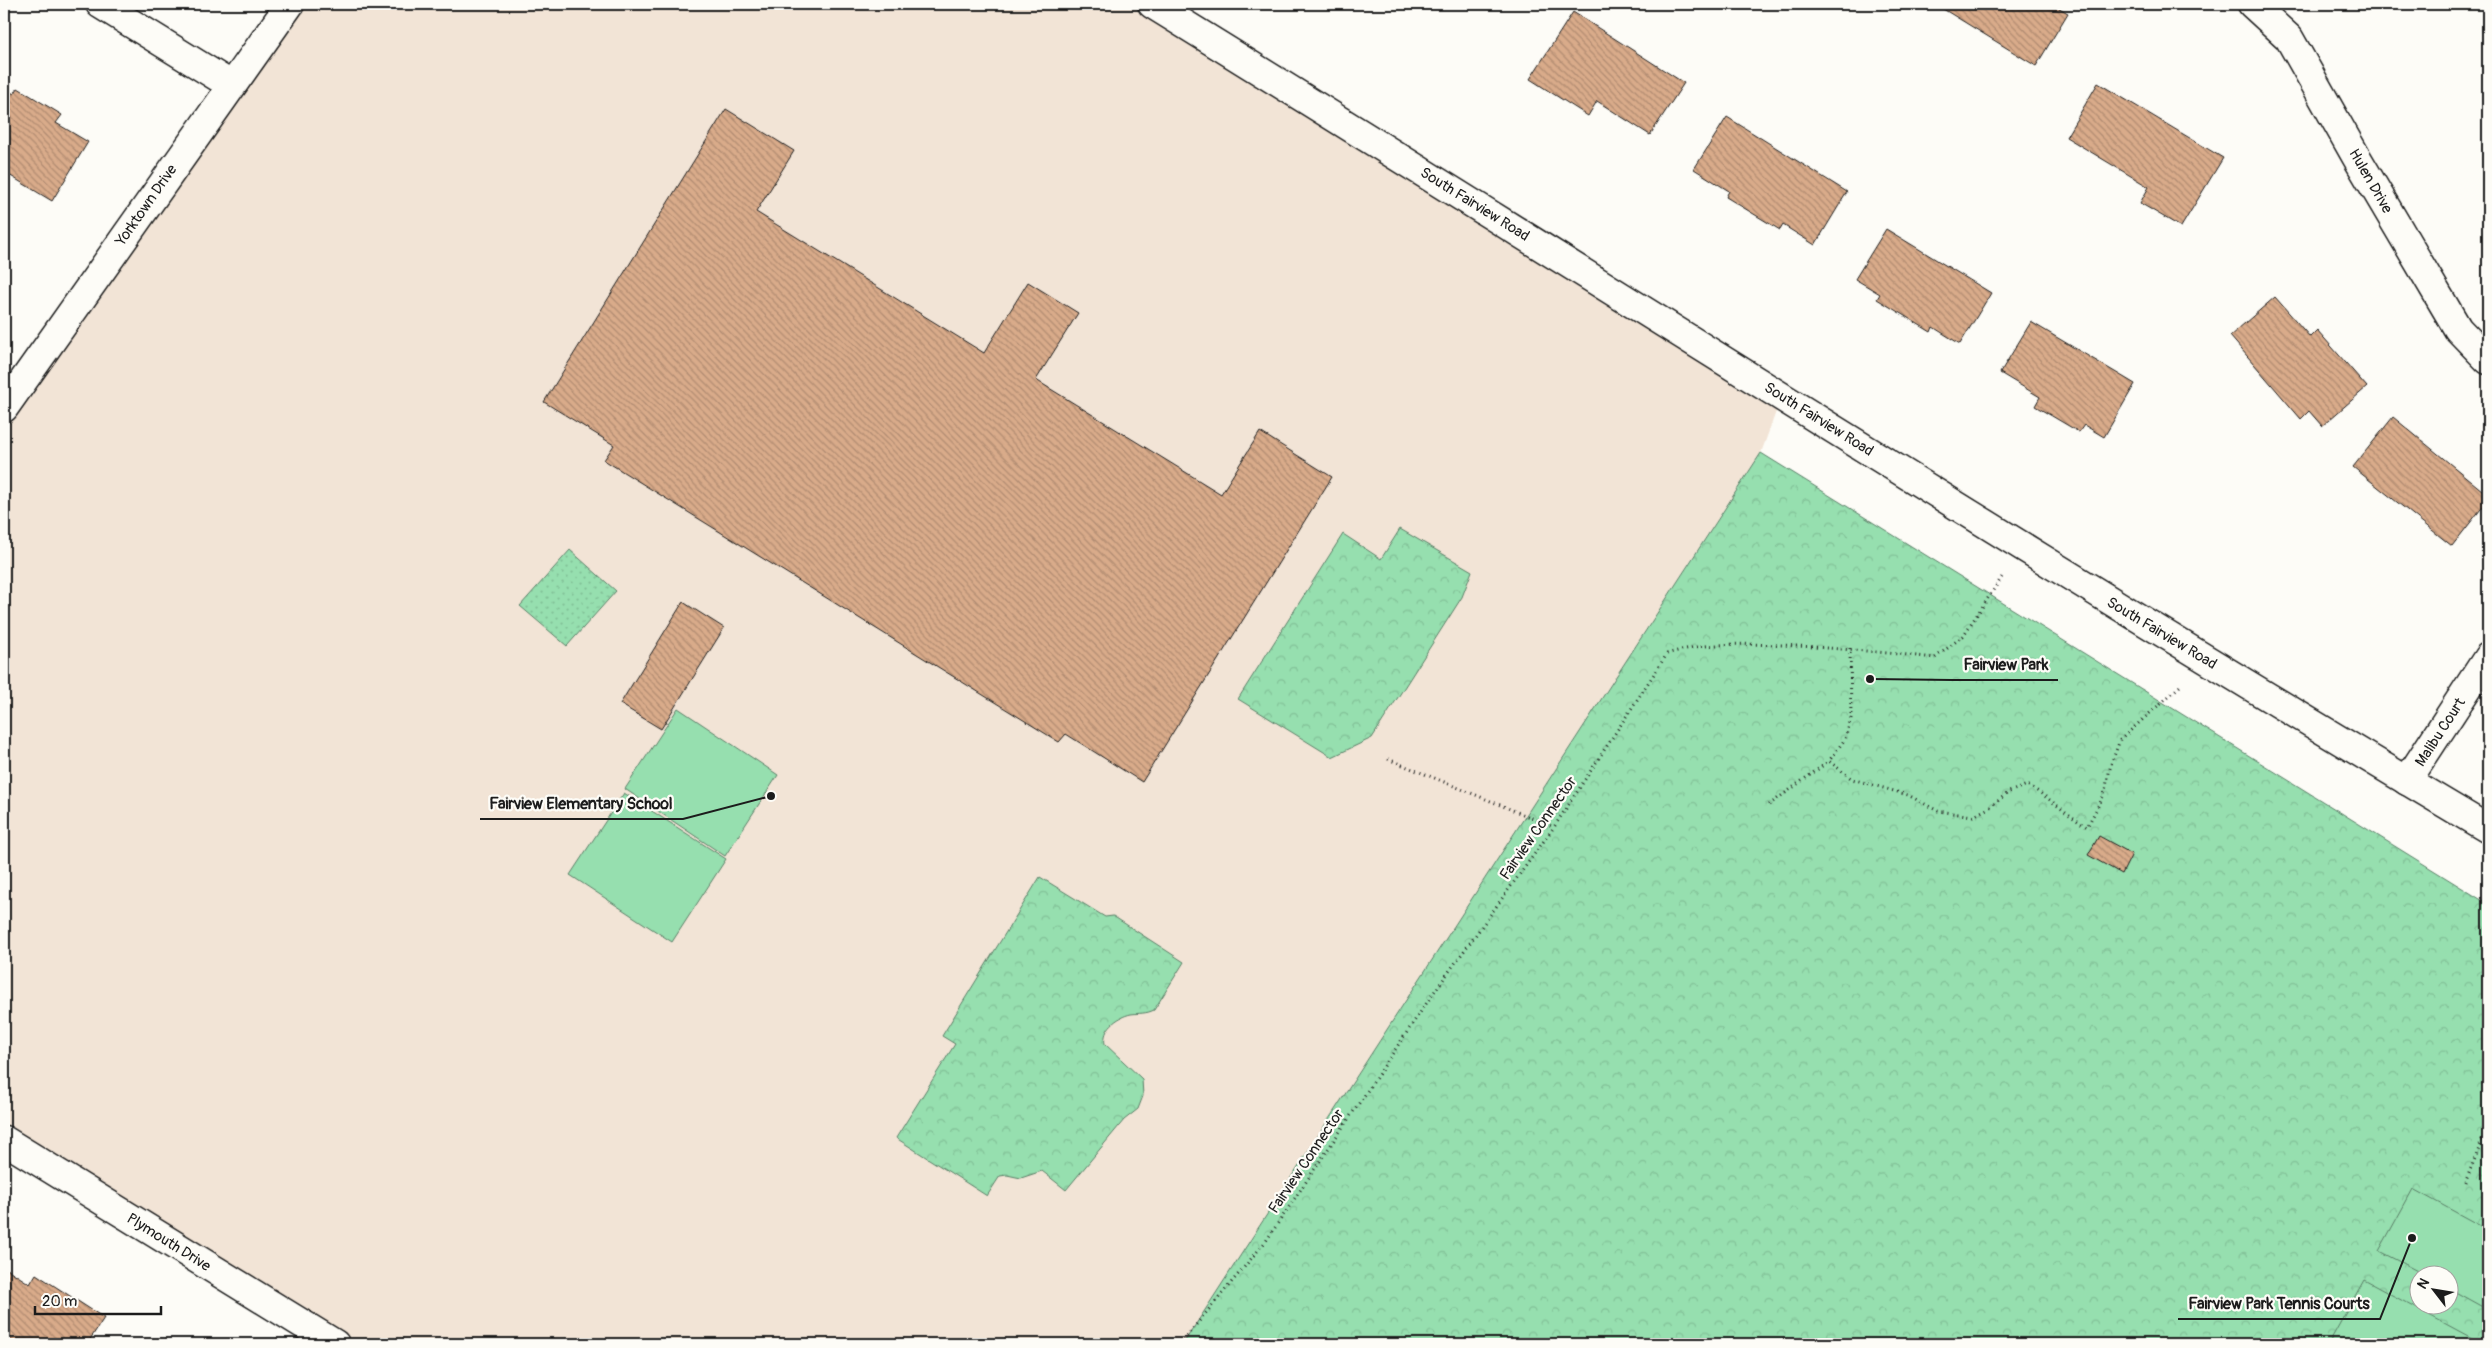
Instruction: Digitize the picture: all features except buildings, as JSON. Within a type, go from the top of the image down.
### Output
[{"type":"street","points":[[100,4],[231,85]]},
{"type":"street","name":"Yorktown Drive","points":[[4,408],[290,4]]},
{"type":"street","name":"South Fairview Road","points":[[1152,4],[1740,369],[2022,548],[2488,829]]},
{"type":"street","name":"Hulen Drive","points":[[2252,4],[2290,38],[2357,158],[2458,329],[2488,360]]},
{"type":"street","name":"Malibu Court","points":[[2407,781],[2488,657]]},
{"type":"street","name":"Plymouth Drive","points":[[4,1140],[335,1344]]},
{"type":"path","name":"Fairview Connector","points":[[1180,1344],[1266,1241],[1432,995],[1554,827],[1667,654],[1688,647],[1752,644],[1850,648],[1935,658],[1963,636],[2022,548]]},
{"type":"path","points":[[1769,805],[1829,761],[1845,739],[1850,718],[1850,648]]},
{"type":"path","points":[[1829,761],[1852,779],[1908,795],[1938,811],[1973,816],[1989,808],[2009,792],[2027,785],[2046,796],[2064,813],[2087,827],[2104,795],[2111,764],[2120,740],[2209,661]]},
{"type":"path","points":[[1388,759],[1554,827]]},
{"type":"path","points":[[2465,1183],[2488,1126]]},
{"type":"shaded area","points":[[290,4],[1152,4],[1782,395],[1761,453],[1183,1344],[335,1344],[4,1140],[4,408]]},
{"type":"green space","points":[[1761,453],[2488,904],[2488,1344],[1183,1344]]},
{"type":"green space","points":[[1400,529],[1472,571],[1462,597],[1372,738],[1332,757],[1238,699],[1343,534],[1381,559]]},
{"type":"green space","points":[[570,550],[616,591],[567,646],[520,606]]},
{"type":"green space","points":[[678,708],[778,775],[725,856],[625,789]]},
{"type":"green space","points":[[624,793],[726,859],[672,942],[570,875]]},
{"type":"green space","points":[[1040,877],[1105,917],[1113,916],[1184,962],[1154,1010],[1131,1014],[1121,1018],[1112,1024],[1106,1033],[1105,1044],[1142,1079],[1143,1096],[1138,1109],[1124,1120],[1066,1190],[1042,1171],[1021,1178],[1007,1175],[1000,1176],[987,1196],[896,1138],[955,1044],[942,1036]]},
{"type":"green space","points":[[2413,1189],[2488,1230],[2488,1310],[2460,1295],[2460,1266],[2410,1267],[2379,1251]]},
{"type":"green space","points":[[2364,1280],[2410,1305],[2410,1316],[2431,1316],[2483,1344],[2335,1344],[2330,1341]]},
{"type":"place","name":"Fairview Park","points":[[1870,679]]},
{"type":"place","name":"Fairview Elementary School","points":[[771,796]]},
{"type":"place","name":"Fairview Park Tennis Courts","points":[[2412,1238]]}]
